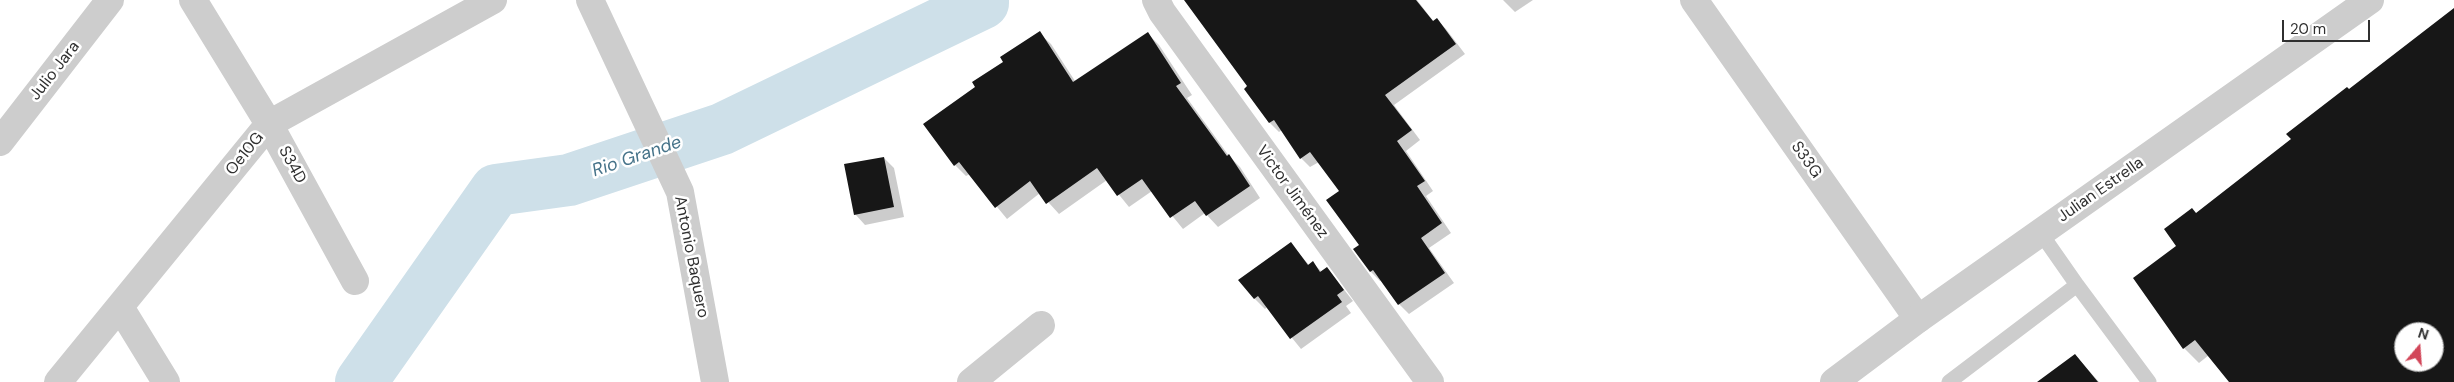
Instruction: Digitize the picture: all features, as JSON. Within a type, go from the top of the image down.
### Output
[{"type":"street","name":"Julio Jara","points":[[0,142],[110,0]]},
{"type":"street","name":"S34D","points":[[193,0],[269,124],[355,281]]},
{"type":"street","name":"Oe10G","points":[[58,382],[269,124],[493,0]]},
{"type":"street","name":"Antonio Baquero","points":[[590,0],[680,192],[715,382]]},
{"type":"street","name":"Victor Jiménez","points":[[1156,0],[1162,12],[1430,382]]},
{"type":"street","name":"S33G","points":[[1694,0],[1918,320]]},
{"type":"street","name":"Julian Estrella","points":[[1834,382],[2040,232],[2370,0]]},
{"type":"street","points":[[120,308],[166,382]]},
{"type":"street","points":[[971,382],[1041,325]]},
{"type":"lane","points":[[2040,232],[2149,382]]},
{"type":"lane","points":[[1949,382],[2077,285]]},
{"type":"building","points":[[1184,0],[1416,0],[1433,21],[1437,18],[1456,44],[1385,95],[1412,130],[1397,141],[1425,181],[1417,186],[1442,223],[1421,238],[1445,273],[1398,305],[1373,270],[1370,272],[1353,249],[1359,245],[1326,200],[1339,191],[1310,152],[1300,159],[1274,120],[1269,123],[1244,89],[1247,86]]},
{"type":"building","points":[[2454,8],[2454,382],[2229,382],[2195,340],[2183,349],[2133,278],[2176,246],[2164,229],[2192,208],[2196,213],[2291,139],[2286,134],[2347,87],[2349,89]]},
{"type":"building","points":[[1040,31],[1073,82],[1148,32],[1181,83],[1176,86],[1227,156],[1229,154],[1250,186],[1206,216],[1195,201],[1170,218],[1142,179],[1117,196],[1097,168],[1046,204],[1030,181],[995,208],[959,162],[954,166],[923,124],[975,87],[972,82],[1003,62],[1000,57]]},
{"type":"building","points":[[884,157],[894,207],[854,215],[844,164]]},
{"type":"building","points":[[1291,242],[1308,265],[1313,261],[1320,272],[1327,267],[1344,290],[1337,295],[1342,302],[1290,339],[1258,296],[1254,299],[1238,280]]},
{"type":"building","points":[[2075,354],[2098,382],[2037,382]]},
{"type":"waterway","name":"Rio Grande","points":[[361,382],[496,190],[569,180],[722,129],[983,3],[983,0]]}]
